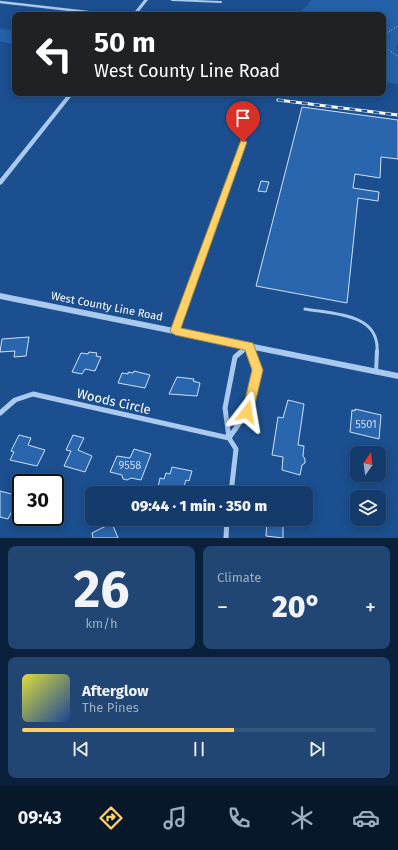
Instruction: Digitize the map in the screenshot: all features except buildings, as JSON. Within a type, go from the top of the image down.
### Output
[{"type":"street","points":[[136,12],[146,0]]},
{"type":"street","points":[[0,2],[88,12]]},
{"type":"street","points":[[0,183],[70,96]]},
{"type":"street","name":"West County Line Road","points":[[0,296],[398,376]]},
{"type":"street","points":[[229,438],[247,412],[257,370],[249,346],[235,357],[225,408],[229,438],[236,449],[232,486]]},
{"type":"street","name":"Woods Circle","points":[[0,413],[6,404],[20,397],[33,394],[229,438]]},
{"type":"street","points":[[226,538],[227,526]]},
{"type":"lane","points":[[172,0],[221,2]]},
{"type":"lane","points":[[175,331],[254,112]]},
{"type":"lane","points":[[305,309],[356,318],[365,322],[378,341],[376,372]]},
{"type":"path","points":[[386,33],[398,26]]},
{"type":"path","points":[[386,48],[398,57]]},
{"type":"shaded area","points":[[311,0],[398,0],[398,43],[396,47],[398,51],[398,84],[386,82],[386,12],[300,12],[308,5]]},
{"type":"shaded area","points":[[0,28],[12,30],[12,44],[0,42]]},
{"type":"railway","points":[[278,100],[398,115]]},
{"type":"route","points":[[243,142],[175,331],[249,346],[257,370],[247,412]]}]
